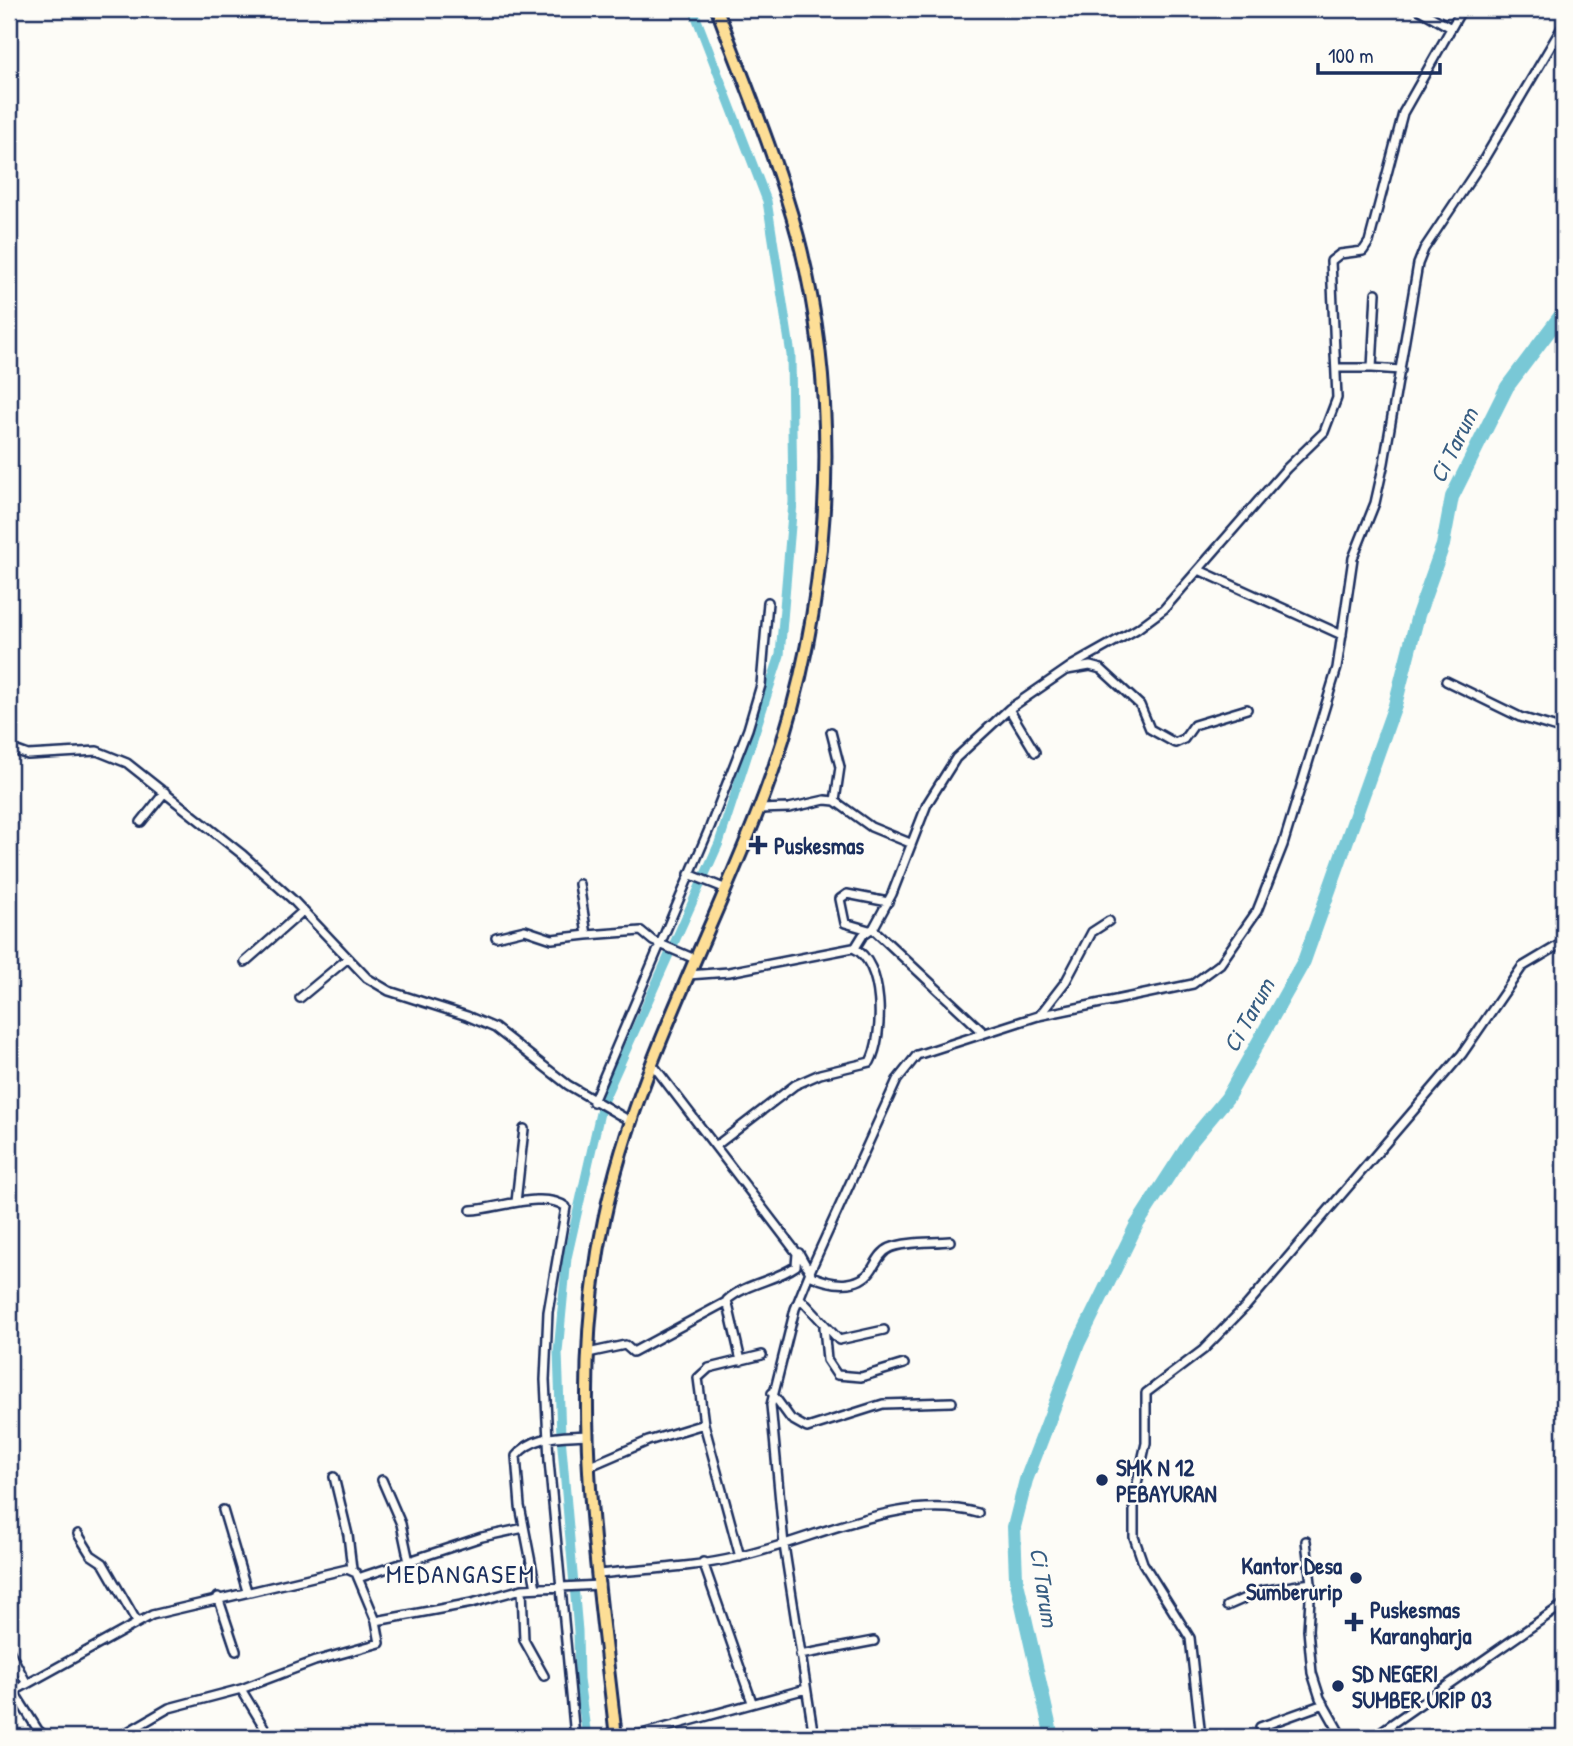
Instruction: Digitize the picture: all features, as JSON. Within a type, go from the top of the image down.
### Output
[{"type":"main road","points":[[616,1737],[597,1581],[587,1435],[588,1353],[603,1222],[625,1119],[653,1065],[688,975],[691,957],[758,809],[792,703],[817,580],[823,506],[821,383],[813,305],[797,233],[770,149],[717,9]]},
{"type":"street","points":[[1418,9],[1451,28]]},
{"type":"street","points":[[855,948],[871,930],[888,902],[910,844],[934,790],[947,769],[978,735],[1009,709],[1065,671],[1152,619],[1199,570],[1263,495],[1324,432],[1337,398],[1331,261],[1340,254],[1363,251],[1369,242],[1403,113],[1462,9]]},
{"type":"street","points":[[814,1737],[784,1545],[771,1430],[772,1393],[800,1298],[862,1152],[902,1071],[916,1055],[1038,1016],[1193,984],[1220,964],[1267,893],[1326,705],[1342,635],[1353,558],[1375,503],[1401,370],[1413,281],[1424,249],[1485,159],[1564,24]]},
{"type":"street","points":[[1372,368],[1376,293]]},
{"type":"street","points":[[1336,368],[1401,370]]},
{"type":"street","points":[[1199,570],[1342,635]]},
{"type":"street","points":[[595,1103],[660,944],[692,875],[756,705],[768,601]]},
{"type":"street","points":[[1100,649],[1101,669]]},
{"type":"street","points":[[1065,671],[1090,666],[1101,669],[1140,705],[1150,729],[1175,743],[1184,739],[1194,725],[1247,709]]},
{"type":"street","points":[[1446,681],[1520,717],[1564,730]]},
{"type":"street","points":[[1009,709],[1035,752]]},
{"type":"street","points":[[831,732],[840,766],[835,802]]},
{"type":"street","points":[[9,748],[28,755],[91,751],[105,753],[127,763],[243,855],[303,911],[367,978],[389,991],[467,1016],[495,1028],[595,1103],[625,1119]]},
{"type":"street","points":[[141,822],[165,792]]},
{"type":"street","points":[[758,809],[789,808],[825,800],[835,802],[871,827],[910,844]]},
{"type":"street","points":[[692,875],[721,886]]},
{"type":"street","points":[[579,884],[587,935]]},
{"type":"street","points":[[888,902],[847,894],[840,899],[845,923],[871,930],[983,1032]]},
{"type":"street","points":[[245,962],[303,911]]},
{"type":"street","points":[[1038,1016],[1066,981],[1092,932],[1109,920]]},
{"type":"street","points":[[496,937],[525,930],[551,939],[641,931],[660,944],[691,957]]},
{"type":"street","points":[[1200,1737],[1190,1638],[1143,1563],[1134,1537],[1134,1497],[1146,1443],[1146,1393],[1203,1350],[1247,1305],[1462,1054],[1522,967],[1564,942]]},
{"type":"street","points":[[688,975],[743,970],[839,948],[855,948],[867,961],[879,990],[872,1060],[820,1074],[795,1085],[717,1145]]},
{"type":"street","points":[[300,998],[347,959]]},
{"type":"street","points":[[653,1065],[796,1249],[810,1273],[838,1283],[853,1282],[866,1276],[880,1255],[890,1248],[950,1241]]},
{"type":"street","points":[[516,1202],[524,1129]]},
{"type":"street","points":[[471,1210],[516,1202],[553,1201],[563,1204],[566,1209],[548,1322],[552,1437],[566,1587],[575,1737]]},
{"type":"street","points":[[588,1353],[625,1345],[633,1352],[726,1302],[738,1292],[786,1272],[796,1265],[796,1249]]},
{"type":"street","points":[[800,1298],[831,1335],[844,1341],[884,1330]]},
{"type":"street","points":[[726,1302],[741,1361]]},
{"type":"street","points":[[824,1327],[827,1360],[837,1376],[860,1377],[904,1364]]},
{"type":"street","points":[[740,1557],[704,1424],[699,1374],[709,1368],[762,1356]]},
{"type":"street","points":[[772,1393],[791,1419],[807,1428],[883,1404],[952,1402]]},
{"type":"street","points":[[590,1466],[648,1441],[704,1424]]},
{"type":"street","points":[[536,1588],[524,1528],[516,1456],[524,1448],[552,1437],[587,1435]]},
{"type":"street","points":[[119,1737],[169,1708],[241,1689],[315,1661],[376,1645],[381,1640],[376,1621],[352,1569],[348,1535],[334,1477]]},
{"type":"street","points":[[382,1480],[401,1524],[409,1562]]},
{"type":"street","points":[[376,1621],[472,1603],[522,1589],[566,1587],[740,1557],[882,1515],[916,1508],[948,1507],[978,1513]]},
{"type":"street","points":[[223,1510],[247,1591]]},
{"type":"street","points":[[358,1578],[482,1537],[524,1528]]},
{"type":"street","points":[[78,1534],[91,1555],[103,1563],[137,1622]]},
{"type":"street","points":[[1306,1541],[1311,1583],[1308,1630],[1312,1673],[1324,1704],[1342,1737]]},
{"type":"street","points":[[703,1562],[752,1702]]},
{"type":"street","points":[[46,1737],[11,1693],[137,1622],[183,1605],[352,1569]]},
{"type":"street","points":[[1227,1606],[1280,1586],[1311,1583]]},
{"type":"street","points":[[522,1589],[524,1640],[544,1676]]},
{"type":"street","points":[[218,1597],[236,1651]]},
{"type":"street","points":[[1373,1737],[1564,1604]]},
{"type":"street","points":[[800,1655],[874,1641]]},
{"type":"street","points":[[9,1650],[27,1684]]},
{"type":"street","points":[[241,1689],[270,1737]]},
{"type":"street","points":[[631,1737],[806,1689]]},
{"type":"street","points":[[1261,1727],[1324,1704]]},
{"type":"waterway","points":[[587,1737],[579,1680],[578,1631],[561,1436],[558,1352],[567,1258],[602,1104],[719,843],[780,655],[793,502],[791,355],[767,201],[693,9]]},
{"type":"waterway","name":"Ci Tarum","points":[[1052,1737],[1016,1578],[1014,1527],[1026,1480],[1078,1344],[1136,1226],[1189,1144],[1227,1098],[1304,961],[1395,705],[1418,615],[1443,545],[1452,497],[1507,387],[1564,311]]},
{"type":"place","name":"Puskesmas","points":[[758,845]]},
{"type":"place","name":"SMK N 12 PEBAYURAN","points":[[1102,1480]]},
{"type":"place","name":"Kantor Desa Sumberurip","points":[[1356,1578]]},
{"type":"place","name":"Puskesmas Karangharja","points":[[1354,1622]]},
{"type":"place","name":"SD NEGERI SUMBER URIP 03","points":[[1338,1686]]},
{"type":"district","name":"MEDANGASEM","points":[[461,1573]]}]
